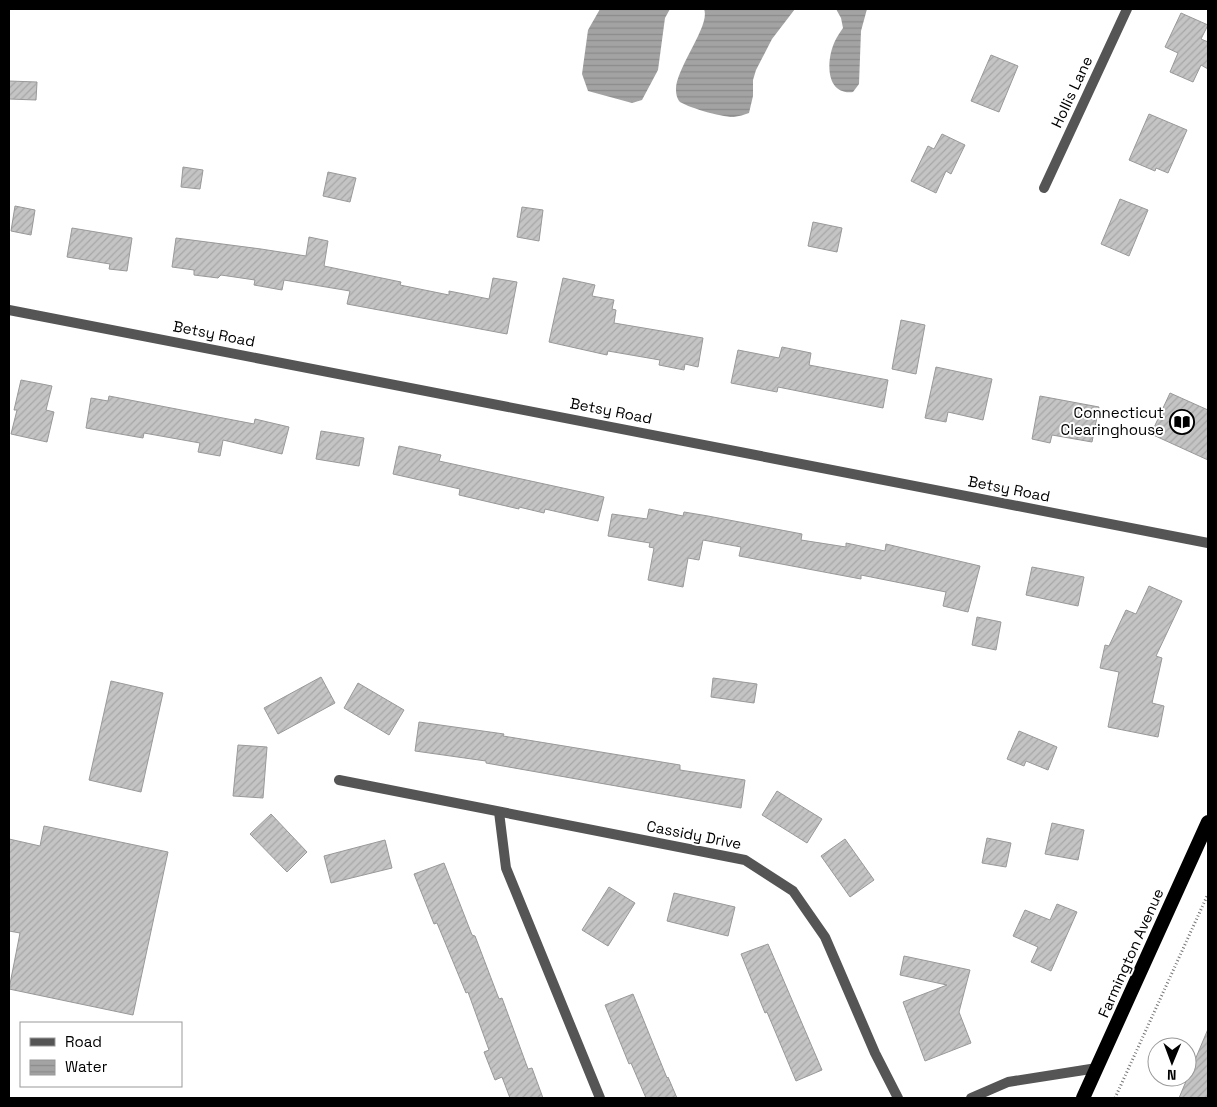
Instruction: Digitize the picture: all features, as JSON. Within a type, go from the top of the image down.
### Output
[{"type":"highway","name":"Farmington Avenue","points":[[1083,1098],[1208,822]]},
{"type":"street","name":"Hollis Lane","points":[[1044,188],[1127,9]]},
{"type":"street","name":"Betsy Road","points":[[9,310],[1208,543]]},
{"type":"street","name":"Cassidy Drive","points":[[339,780],[745,860],[793,891],[825,937],[875,1053],[898,1098]]},
{"type":"street","points":[[499,812],[506,868],[600,1098]]},
{"type":"street","points":[[971,1098],[1008,1082],[1097,1068]]},
{"type":"path","points":[[1115,1098],[1208,894]]},
{"type":"water","points":[[600,9],[670,9],[665,18],[658,70],[642,100],[632,103],[588,91],[582,74],[588,30]]},
{"type":"water","points":[[704,9],[795,9],[772,39],[756,70],[749,113],[734,117],[722,116],[689,106],[678,99],[676,94],[677,81],[698,36],[705,16]]},
{"type":"water","points":[[836,9],[867,9],[861,31],[859,84],[853,92],[837,88],[830,75],[829,66],[832,49],[843,28],[841,18]]},
{"type":"building","points":[[1181,13],[1208,25],[1201,39],[1208,42],[1208,69],[1201,65],[1193,82],[1170,72],[1178,53],[1165,47]]},
{"type":"building","points":[[991,55],[1018,66],[999,112],[971,101]]},
{"type":"building","points":[[9,81],[37,82],[36,100],[9,99]]},
{"type":"building","points":[[1149,114],[1187,130],[1168,173],[1156,168],[1155,171],[1129,160]]},
{"type":"building","points":[[942,134],[965,145],[951,174],[946,171],[936,193],[911,181],[928,146],[934,149]]},
{"type":"building","points":[[183,167],[203,170],[200,189],[181,187]]},
{"type":"building","points":[[328,172],[356,178],[350,202],[323,196]]},
{"type":"building","points":[[1120,199],[1148,210],[1129,256],[1101,244]]},
{"type":"building","points":[[15,206],[35,210],[31,235],[11,231]]},
{"type":"building","points":[[522,207],[543,210],[539,241],[517,237]]},
{"type":"building","points":[[813,222],[842,228],[837,252],[808,246]]},
{"type":"building","points":[[72,228],[132,238],[127,271],[109,269],[110,264],[67,257]]},
{"type":"building","points":[[309,237],[328,241],[324,266],[401,282],[400,285],[449,295],[449,291],[489,299],[493,278],[517,282],[507,334],[347,304],[350,291],[284,280],[282,290],[254,285],[255,280],[221,275],[218,278],[194,275],[194,270],[172,267],[176,238],[306,256]]},
{"type":"building","points":[[563,278],[595,285],[592,296],[614,300],[612,309],[616,310],[614,323],[703,338],[698,367],[685,364],[684,370],[659,365],[660,360],[608,351],[607,355],[549,342]]},
{"type":"building","points":[[901,320],[925,325],[916,374],[892,369]]},
{"type":"building","points":[[782,347],[811,353],[809,365],[888,380],[883,408],[778,387],[777,392],[731,383],[738,350],[779,358]]},
{"type":"building","points":[[936,367],[992,379],[983,420],[948,412],[946,422],[925,418]]},
{"type":"building","points":[[21,380],[52,386],[46,410],[54,412],[47,442],[11,434],[17,410],[14,410]]},
{"type":"building","name":"Connecticut Clearinghouse","points":[[1170,393],[1208,410],[1208,460],[1151,434]]},
{"type":"building","points":[[109,396],[254,424],[255,419],[289,427],[282,454],[223,440],[220,456],[198,452],[200,443],[144,433],[143,438],[86,428],[91,398],[108,401]]},
{"type":"building","points":[[1040,396],[1099,407],[1092,442],[1052,435],[1050,443],[1032,439]]},
{"type":"building","points":[[321,431],[364,438],[359,466],[316,459]]},
{"type":"building","points":[[399,446],[441,455],[439,461],[604,497],[598,521],[545,509],[544,513],[519,507],[519,509],[459,495],[460,489],[393,474]]},
{"type":"building","points":[[649,509],[683,516],[684,512],[802,534],[801,540],[846,547],[846,543],[885,551],[886,544],[980,566],[968,612],[943,606],[946,592],[861,575],[861,579],[739,556],[741,547],[703,540],[699,560],[688,558],[683,587],[648,580],[654,548],[649,547],[650,543],[608,536],[612,514],[647,519]]},
{"type":"building","points":[[1032,567],[1084,577],[1078,606],[1026,595]]},
{"type":"building","points":[[1149,586],[1182,601],[1156,656],[1162,658],[1152,703],[1164,706],[1158,737],[1108,727],[1119,672],[1100,668],[1105,645],[1109,646],[1126,610],[1136,614]]},
{"type":"building","points":[[977,617],[1001,622],[996,650],[972,645]]},
{"type":"building","points":[[321,677],[335,703],[278,734],[264,708]]},
{"type":"building","points":[[713,678],[757,684],[754,703],[711,697]]},
{"type":"building","points":[[111,681],[163,693],[141,792],[89,780]]},
{"type":"building","points":[[358,683],[404,710],[389,735],[344,708]]},
{"type":"building","points":[[419,722],[504,734],[503,736],[680,765],[680,770],[745,780],[741,808],[486,763],[486,761],[415,751]]},
{"type":"building","points":[[1019,731],[1057,747],[1048,770],[1026,761],[1024,766],[1007,759]]},
{"type":"building","points":[[238,745],[267,747],[263,798],[233,796]]},
{"type":"building","points":[[777,791],[822,819],[807,843],[762,815]]},
{"type":"building","points":[[271,814],[307,852],[287,872],[250,834]]},
{"type":"building","points":[[1052,823],[1084,830],[1078,860],[1045,854]]},
{"type":"building","points":[[44,826],[168,852],[133,1015],[9,989],[20,933],[9,931],[9,839],[40,846]]},
{"type":"building","points":[[987,838],[1011,843],[1006,867],[982,863]]},
{"type":"building","points":[[845,839],[874,880],[850,897],[821,856]]},
{"type":"building","points":[[385,840],[392,868],[331,883],[324,856]]},
{"type":"building","points":[[444,863],[499,999],[502,998],[528,1069],[532,1068],[543,1098],[510,1098],[502,1077],[495,1080],[484,1052],[489,1050],[468,992],[466,993],[437,923],[434,924],[414,874]]},
{"type":"building","points":[[609,887],[635,903],[608,946],[582,930]]},
{"type":"building","points":[[674,893],[735,907],[728,936],[667,921]]},
{"type":"building","points":[[1057,904],[1077,912],[1051,971],[1031,962],[1038,947],[1013,936],[1025,910],[1050,920]]},
{"type":"building","points":[[768,944],[822,1070],[796,1081],[741,954]]},
{"type":"building","points":[[904,956],[970,970],[959,1012],[971,1043],[925,1061],[903,1002],[947,985],[900,975]]},
{"type":"building","points":[[633,994],[677,1098],[646,1098],[631,1063],[629,1064],[605,1005]]},
{"type":"building","points":[[1208,1029],[1208,1098],[1179,1098],[1184,1087],[1197,1087],[1197,1055]]},
{"type":"place","name":"Connecticut Clearinghouse","points":[[1182,422]]}]
